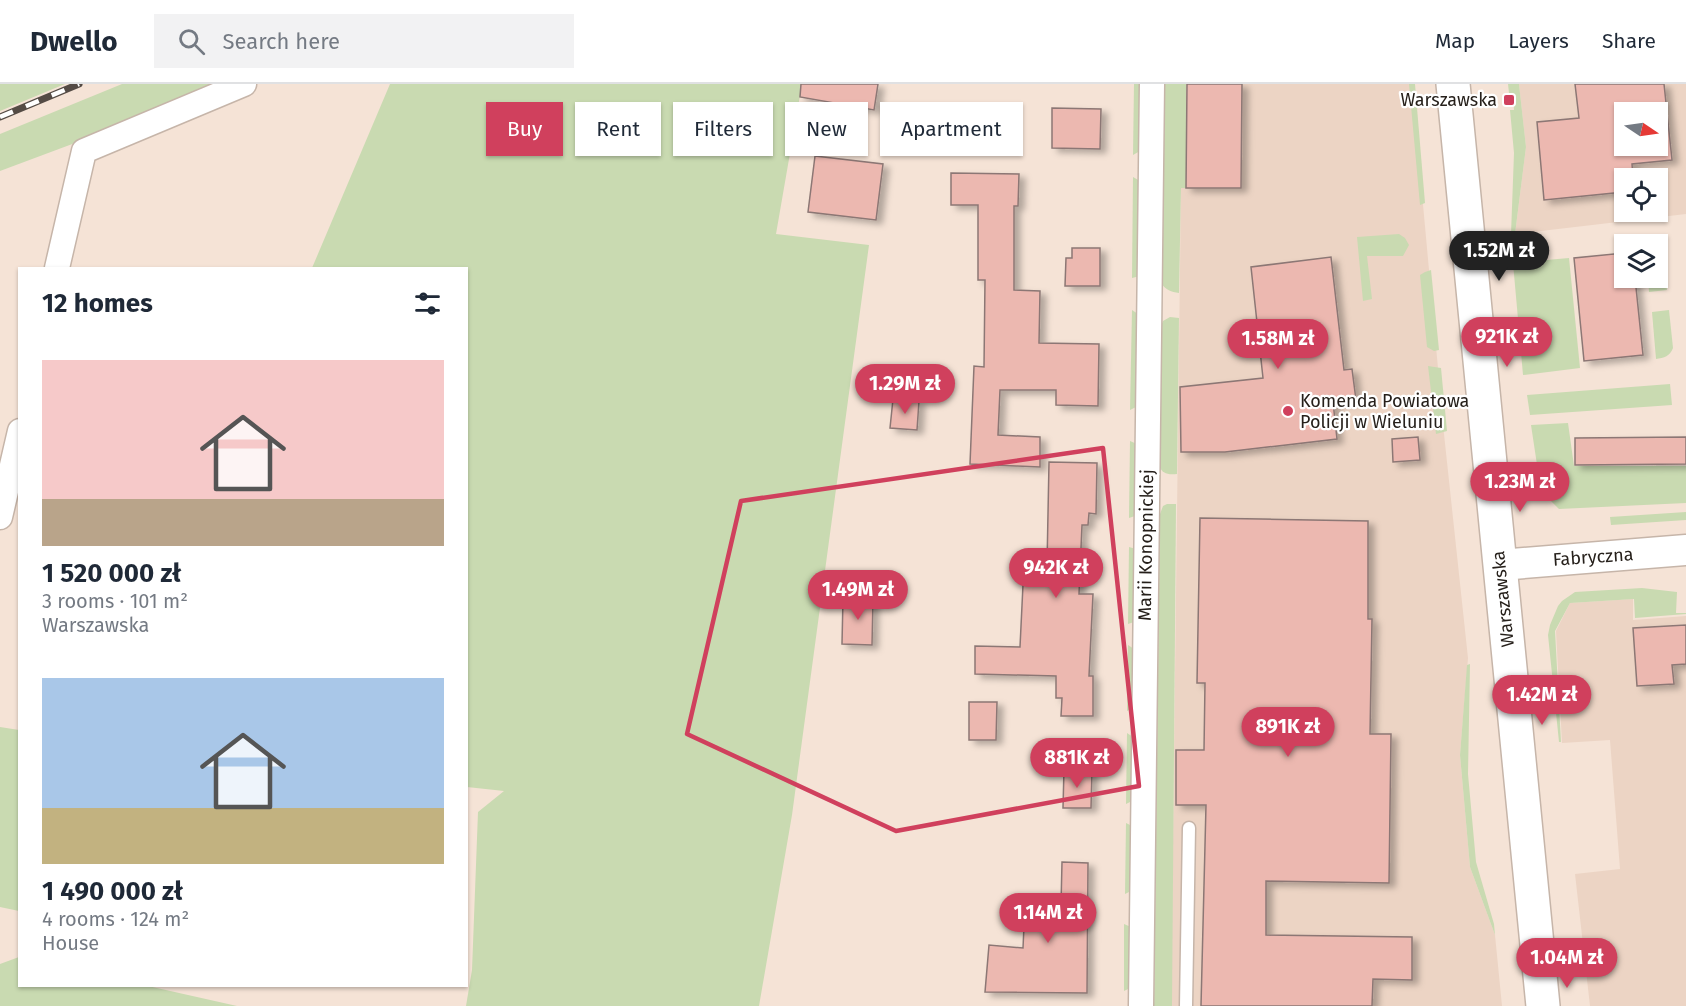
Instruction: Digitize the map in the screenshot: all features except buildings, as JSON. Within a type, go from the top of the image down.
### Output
[{"type":"main road","name":"Warszawska","points":[[1453,84],[1543,1006]]},
{"type":"street","points":[[57,267],[84,151],[244,84]]},
{"type":"street","name":"Marii Konopnickiej","points":[[1141,1006],[1152,84]]},
{"type":"street","points":[[0,517],[18,440]]},
{"type":"street","name":"Fabryczna","points":[[1500,565],[1686,550]]},
{"type":"lane","points":[[1186,1006],[1189,828]]},
{"type":"highlighted area","points":[[1103,448],[1139,786],[896,831],[687,734],[741,501]]},
{"type":"shaded area","points":[[1186,84],[1412,84],[1444,434],[1468,658],[1460,755],[1470,867],[1495,935],[1502,1006],[1171,1006],[1181,188],[1186,187]]},
{"type":"shaded area","points":[[1519,84],[1686,84],[1686,214],[1668,216],[1668,168],[1614,168],[1614,222],[1618,222],[1515,234],[1526,147]]},
{"type":"shaded area","points":[[1633,599],[1633,620],[1686,616],[1686,1006],[1590,1006],[1575,874],[1620,869],[1610,740],[1562,743],[1556,631],[1570,603]]},
{"type":"green space","points":[[0,84],[65,84],[0,111]]},
{"type":"green space","points":[[122,84],[216,84],[83,140],[0,171],[0,134]]},
{"type":"green space","points":[[390,84],[802,84],[799,102],[785,102],[785,156],[790,156],[776,234],[869,245],[792,815],[759,1006],[466,1006],[472,970],[478,812],[504,791],[468,787],[468,267],[312,267]]},
{"type":"green space","points":[[1134,84],[1141,84],[1140,151],[1133,155]]},
{"type":"green space","points":[[1165,84],[1186,84],[1186,188],[1181,188],[1179,293],[1169,290],[1161,283]]},
{"type":"green space","points":[[1409,84],[1415,84],[1425,203],[1420,205]]},
{"type":"green space","points":[[1508,84],[1519,84],[1526,147],[1515,234],[1511,234],[1514,153],[1510,110],[1514,110],[1513,93],[1509,93]]},
{"type":"green space","points":[[1133,177],[1140,181],[1140,276],[1132,278]]},
{"type":"green space","points":[[1399,234],[1409,245],[1403,256],[1367,256],[1372,299],[1363,301],[1357,237]]},
{"type":"green space","points":[[1569,258],[1580,368],[1523,375],[1513,263]]},
{"type":"green space","points":[[1431,270],[1439,350],[1434,351],[1427,347],[1420,275]]},
{"type":"green space","points":[[1649,288],[1667,288],[1667,290],[1649,292]]},
{"type":"green space","points":[[1132,310],[1138,314],[1136,407],[1130,410]]},
{"type":"green space","points":[[1669,310],[1673,348],[1666,356],[1656,359],[1652,312]]},
{"type":"green space","points":[[1170,317],[1179,318],[1177,474],[1164,472],[1159,465],[1161,326],[1163,321]]},
{"type":"green space","points":[[1428,366],[1441,368],[1447,431],[1436,434]]},
{"type":"green space","points":[[1670,384],[1672,405],[1530,415],[1527,395]]},
{"type":"green space","points":[[1568,423],[1574,466],[1686,466],[1686,503],[1559,509],[1544,494],[1539,478],[1531,425]]},
{"type":"green space","points":[[1130,441],[1137,444],[1135,516],[1129,518]]},
{"type":"green space","points":[[1176,504],[1172,1006],[1154,1006],[1160,514],[1163,506]]},
{"type":"green space","points":[[1686,512],[1686,520],[1611,525],[1610,517]]},
{"type":"green space","points":[[1129,547],[1136,549],[1134,622],[1128,624]]},
{"type":"green space","points":[[1642,588],[1677,592],[1676,613],[1686,614],[1635,618],[1634,599],[1570,603],[1555,631],[1561,742],[1559,742],[1548,635],[1558,606],[1575,592]]},
{"type":"green space","points":[[1128,645],[1134,649],[1133,708],[1127,711]]},
{"type":"green space","points":[[1470,664],[1468,774],[1476,862],[1494,924],[1495,935],[1470,867],[1460,755],[1467,665]]},
{"type":"green space","points":[[0,727],[18,730],[18,911],[0,907]]},
{"type":"green space","points":[[1127,733],[1133,737],[1132,801],[1126,804]]},
{"type":"green space","points":[[1126,823],[1132,826],[1131,891],[1125,894]]},
{"type":"green space","points":[[1124,924],[1131,927],[1130,988],[1124,991]]},
{"type":"green space","points":[[18,957],[18,987],[152,987],[237,1006],[0,1006],[0,964]]},
{"type":"railway","points":[[0,117],[79,84]]},
{"type":"place","name":"Warszawska","points":[[1509,100]]},
{"type":"place","name":"Komenda Powiatowa Policji w Wieluniu","points":[[1288,411]]}]
